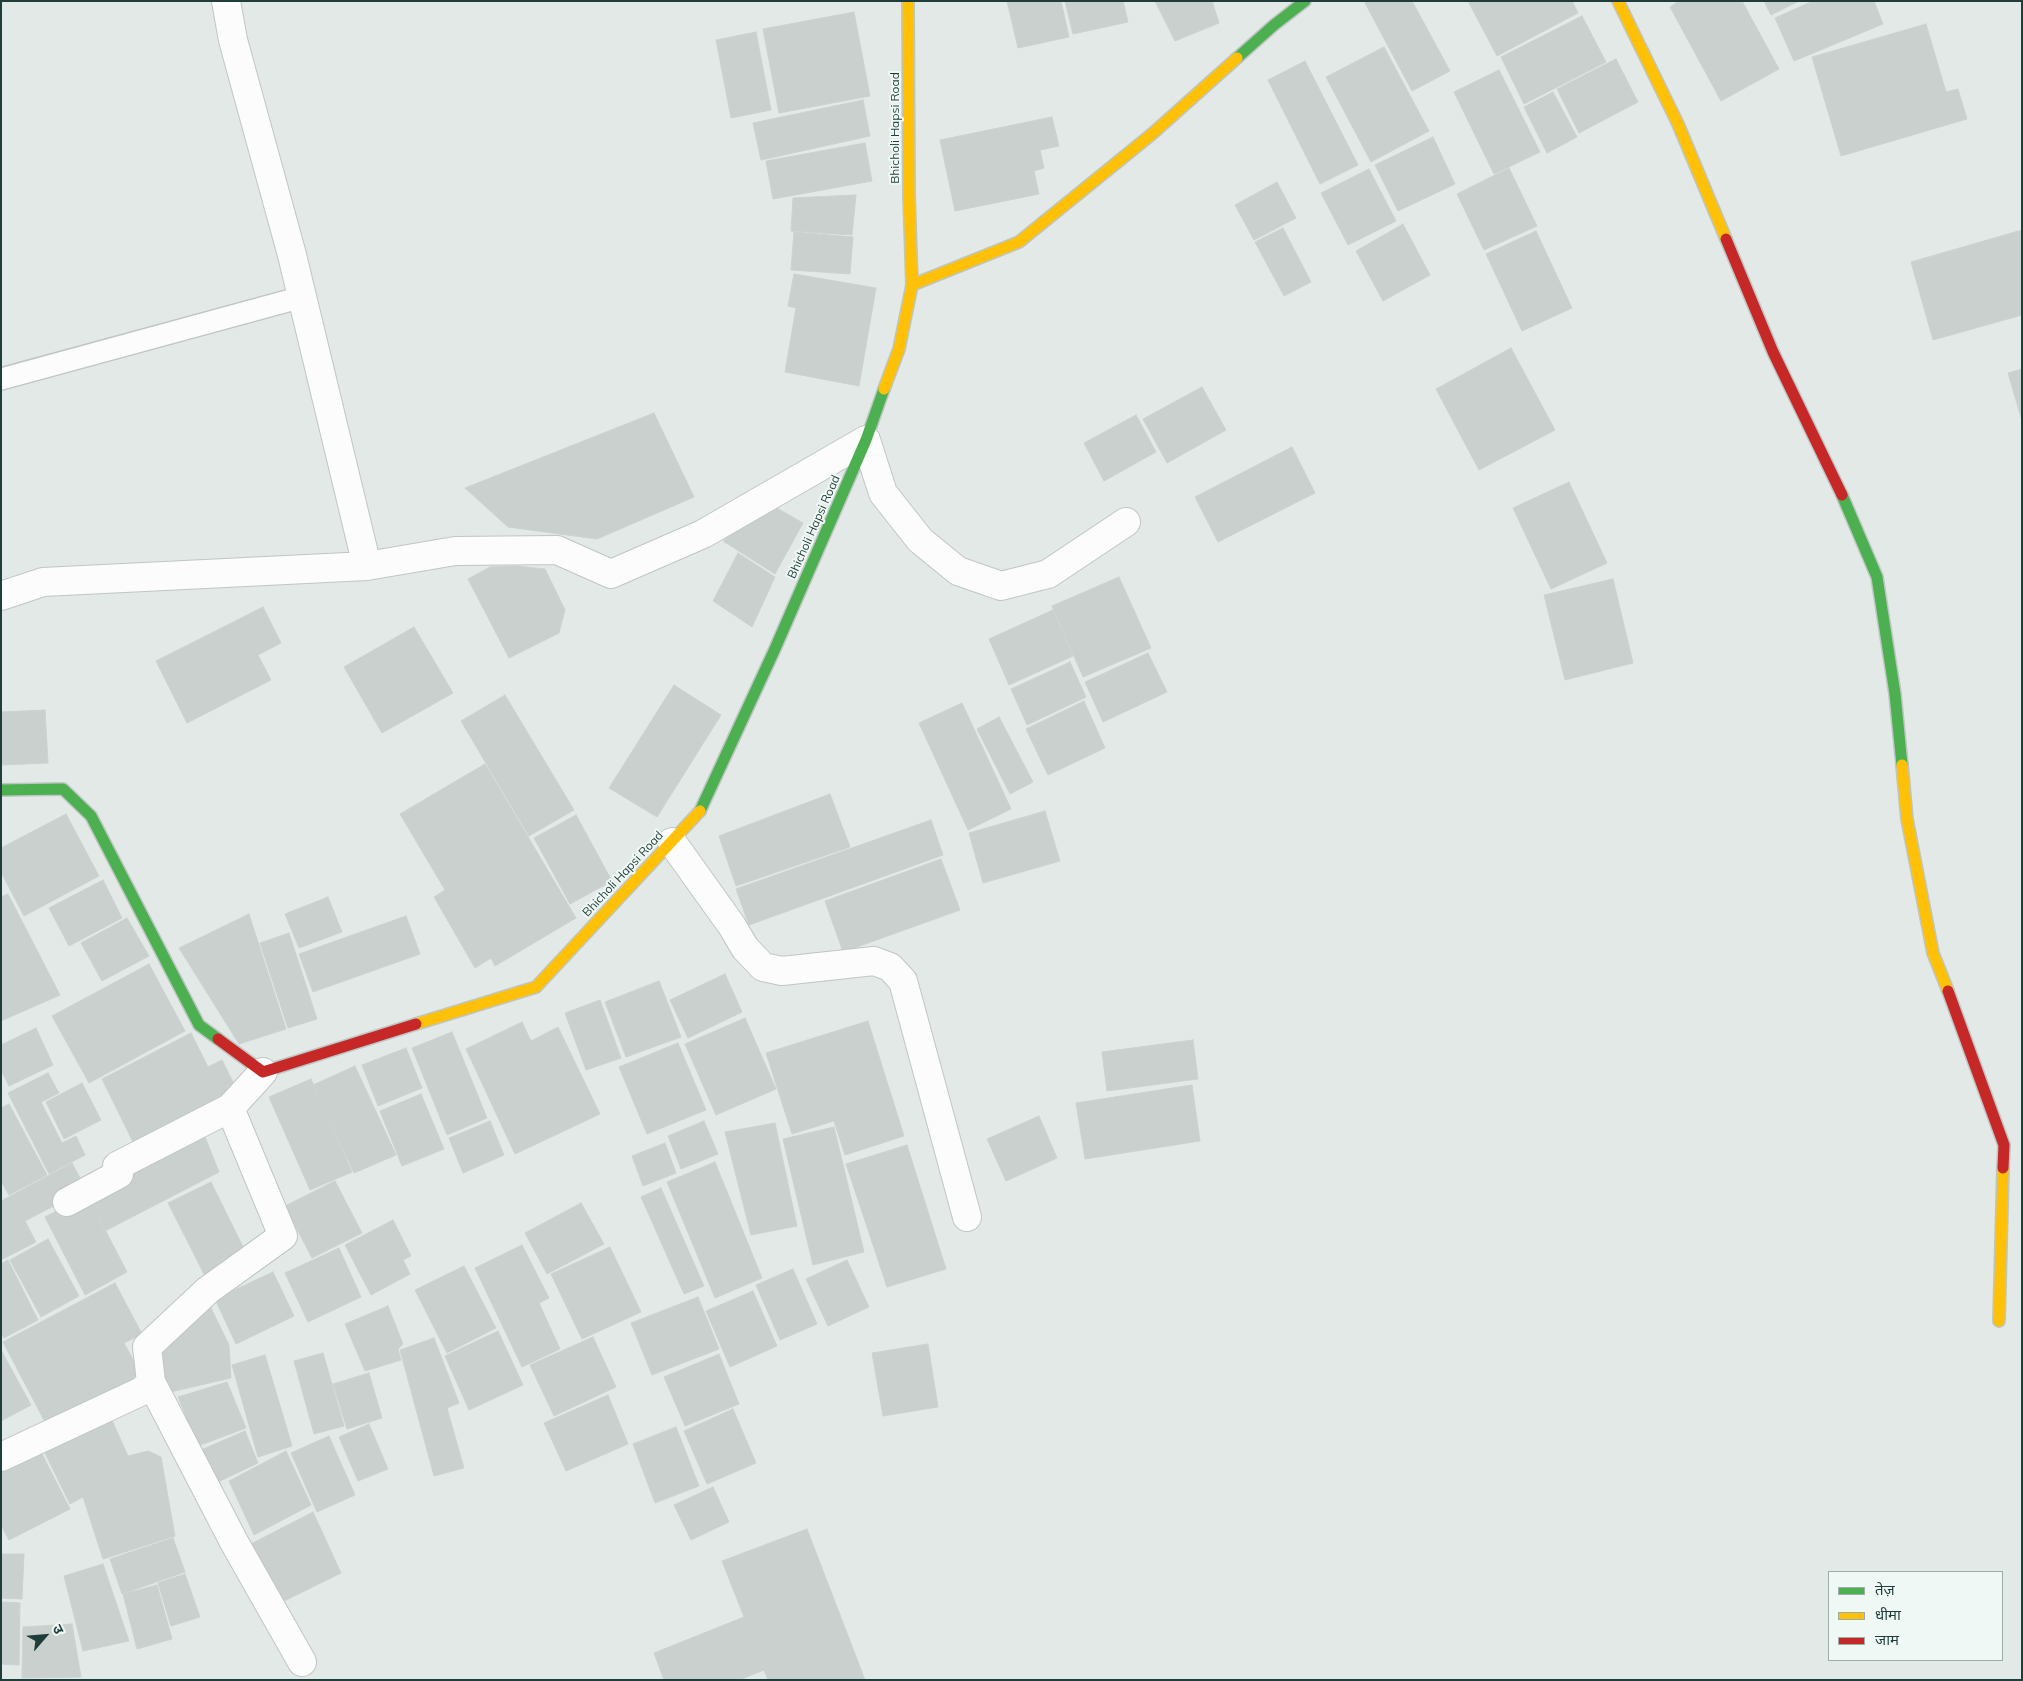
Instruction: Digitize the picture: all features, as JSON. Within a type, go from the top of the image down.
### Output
[{"type":"street","points":[[226,1],[233,40],[290,246],[368,566]]},
{"type":"street","name":"Bhicholi Hapsi Road","points":[[263,1072],[536,987],[699,813],[774,651],[866,440],[899,349],[912,285],[909,195],[908,1]]},
{"type":"street","points":[[912,285],[1019,242],[1152,134],[1274,25],[1305,1]]},
{"type":"street","points":[[1618,1],[1678,124],[1773,352],[1837,482],[1877,577],[1895,694],[1906,819],[1933,953],[2004,1145],[1999,1321]]},
{"type":"street","points":[[1,596],[43,582],[368,566],[455,551],[557,550],[611,574],[703,534],[866,440],[883,493],[920,540],[958,571],[1002,586],[1048,574],[1126,522]]},
{"type":"street","points":[[1,790],[63,789],[90,816],[199,1025],[263,1072],[230,1108],[117,1166],[119,1174],[67,1202]]},
{"type":"street","points":[[672,842],[732,926],[745,948],[763,967],[782,971],[874,961],[890,967],[903,981],[967,1217]]},
{"type":"street","points":[[230,1108],[283,1236],[208,1290],[147,1347],[151,1382],[234,1542],[302,1662]]},
{"type":"street","points":[[1,1458],[142,1391],[151,1382]]},
{"type":"lane","points":[[1,379],[302,297]]},
{"type":"building","points":[[1007,1],[1061,1],[1069,37],[1018,48]]},
{"type":"building","points":[[1065,1],[1123,1],[1128,22],[1073,34]]},
{"type":"building","points":[[1155,1],[1212,1],[1219,23],[1175,41]]},
{"type":"building","points":[[1364,1],[1412,1],[1450,71],[1412,91]]},
{"type":"building","points":[[1468,1],[1572,1],[1578,13],[1497,56]]},
{"type":"building","points":[[1679,1],[1742,1],[1779,69],[1721,101],[1670,7]]},
{"type":"building","points":[[1764,1],[1799,1],[1771,15]]},
{"type":"building","points":[[1813,1],[1874,1],[1883,24],[1794,61],[1775,18]]},
{"type":"building","points":[[854,12],[870,96],[779,113],[763,29]]},
{"type":"building","points":[[1582,16],[1606,62],[1524,104],[1501,57]]},
{"type":"building","points":[[1926,24],[1946,92],[1958,89],[1967,119],[1841,156],[1812,57]]},
{"type":"building","points":[[756,32],[771,110],[731,118],[716,40]]},
{"type":"building","points":[[1384,47],[1429,131],[1371,162],[1326,77]]},
{"type":"building","points":[[1616,59],[1638,102],[1579,133],[1557,89]]},
{"type":"building","points":[[1305,61],[1358,165],[1320,184],[1268,80]]},
{"type":"building","points":[[1499,70],[1540,152],[1494,174],[1454,92]]},
{"type":"building","points":[[1553,92],[1577,137],[1547,153],[1524,107]]},
{"type":"building","points":[[863,100],[870,136],[761,160],[753,123]]},
{"type":"building","points":[[1052,117],[1059,146],[1040,150],[1044,168],[1034,171],[1039,194],[955,211],[940,140]]},
{"type":"building","points":[[1433,137],[1455,184],[1398,211],[1375,165]]},
{"type":"building","points":[[865,143],[872,181],[773,199],[766,161]]},
{"type":"building","points":[[1509,168],[1537,226],[1484,250],[1457,194]]},
{"type":"building","points":[[1369,169],[1396,221],[1348,245],[1321,193]]},
{"type":"building","points":[[1277,182],[1296,218],[1254,240],[1235,205]]},
{"type":"building","points":[[856,195],[852,235],[791,231],[793,198]]},
{"type":"building","points":[[1403,224],[1430,275],[1383,301],[1356,251]]},
{"type":"building","points":[[1283,228],[1311,282],[1284,296],[1255,242]]},
{"type":"building","points":[[2022,230],[2022,315],[1933,340],[1911,262]]},
{"type":"building","points":[[1536,231],[1572,308],[1522,331],[1486,254]]},
{"type":"building","points":[[794,232],[853,237],[850,274],[791,270]]},
{"type":"building","points":[[794,274],[876,288],[859,386],[785,372],[796,308],[788,306]]},
{"type":"building","points":[[1511,348],[1555,430],[1479,470],[1436,389]]},
{"type":"building","points":[[2022,369],[2022,421],[2008,373]]},
{"type":"building","points":[[1202,387],[1226,430],[1167,463],[1143,419]]},
{"type":"building","points":[[654,413],[694,497],[597,539],[508,527],[465,488]]},
{"type":"building","points":[[1136,415],[1156,452],[1104,481],[1084,443]]},
{"type":"building","points":[[1292,447],[1315,493],[1218,542],[1195,497]]},
{"type":"building","points":[[1569,482],[1607,563],[1551,589],[1513,508]]},
{"type":"building","points":[[770,504],[803,523],[775,574],[723,541]]},
{"type":"building","points":[[738,553],[775,577],[752,627],[713,601]]},
{"type":"building","points":[[516,566],[545,569],[565,610],[559,633],[509,658],[468,579],[490,567]]},
{"type":"building","points":[[1119,577],[1151,648],[1083,677],[1052,606]]},
{"type":"building","points":[[1613,579],[1633,663],[1565,680],[1544,595]]},
{"type":"building","points":[[263,607],[281,643],[258,655],[271,680],[187,723],[156,661]]},
{"type":"building","points":[[1053,610],[1073,656],[1009,685],[989,639]]},
{"type":"building","points":[[414,627],[453,693],[382,733],[344,667]]},
{"type":"building","points":[[1148,653],[1167,692],[1103,722],[1085,682]]},
{"type":"building","points":[[1070,662],[1086,697],[1027,725],[1011,689]]},
{"type":"building","points":[[674,685],[721,715],[657,817],[609,788]]},
{"type":"building","points":[[505,695],[574,810],[529,836],[461,721]]},
{"type":"building","points":[[1084,701],[1105,748],[1048,775],[1026,729]]},
{"type":"building","points":[[962,703],[1011,809],[968,830],[919,723]]},
{"type":"building","points":[[45,710],[48,763],[1,765],[1,712]]},
{"type":"building","points":[[999,717],[1033,782],[1010,794],[977,729]]},
{"type":"building","points":[[485,764],[576,918],[495,966],[491,958],[475,968],[434,897],[445,890],[400,814]]},
{"type":"building","points":[[830,794],[850,847],[736,886],[719,836]]},
{"type":"building","points":[[1045,811],[1060,861],[983,883],[969,833]]},
{"type":"building","points":[[66,814],[99,876],[24,916],[1,872],[1,848]]},
{"type":"building","points":[[576,815],[612,881],[570,904],[534,838]]},
{"type":"building","points":[[931,820],[943,855],[749,925],[736,889]]},
{"type":"building","points":[[941,859],[960,910],[843,952],[825,901]]},
{"type":"building","points":[[103,880],[122,918],[69,946],[49,908]]},
{"type":"building","points":[[8,894],[60,995],[1,1021],[1,897]]},
{"type":"building","points":[[328,897],[342,932],[299,948],[285,914]]},
{"type":"building","points":[[249,914],[286,1029],[239,1044],[179,948]]},
{"type":"building","points":[[406,916],[420,954],[313,992],[299,954]]},
{"type":"building","points":[[127,918],[149,956],[102,981],[81,943]]},
{"type":"building","points":[[289,933],[317,1019],[288,1028],[260,943]]},
{"type":"building","points":[[149,964],[185,1031],[89,1083],[52,1016]]},
{"type":"building","points":[[725,974],[742,1012],[688,1038],[670,1000]]},
{"type":"building","points":[[659,981],[681,1037],[626,1057],[605,1002]]},
{"type":"building","points":[[600,1000],[621,1058],[586,1070],[565,1013]]},
{"type":"building","points":[[745,1018],[776,1089],[716,1115],[685,1044]]},
{"type":"building","points":[[868,1021],[904,1136],[845,1155],[834,1121],[792,1134],[766,1053]]},
{"type":"building","points":[[522,1022],[531,1041],[558,1027],[600,1114],[515,1154],[466,1049]]},
{"type":"building","points":[[36,1028],[53,1065],[9,1086],[1,1070],[1,1045]]},
{"type":"building","points":[[452,1032],[487,1118],[447,1135],[412,1048]]},
{"type":"building","points":[[191,1033],[208,1067],[222,1060],[238,1092],[134,1144],[102,1079]]},
{"type":"building","points":[[1193,1040],[1198,1079],[1107,1091],[1102,1052]]},
{"type":"building","points":[[678,1043],[706,1110],[647,1134],[619,1067]]},
{"type":"building","points":[[406,1048],[422,1088],[378,1106],[362,1065]]},
{"type":"building","points":[[355,1066],[396,1155],[354,1173],[313,1085]]},
{"type":"building","points":[[48,1073],[59,1093],[41,1102],[62,1143],[76,1136],[85,1155],[49,1174],[8,1093]]},
{"type":"building","points":[[311,1079],[352,1172],[310,1190],[269,1097]]},
{"type":"building","points":[[82,1083],[101,1120],[64,1139],[46,1102]]},
{"type":"building","points":[[1192,1085],[1200,1141],[1085,1159],[1076,1103]]},
{"type":"building","points":[[421,1094],[444,1149],[402,1166],[380,1111]]},
{"type":"building","points":[[9,1104],[47,1175],[9,1195],[1,1181],[1,1108]]},
{"type":"building","points":[[1039,1116],[1057,1158],[1006,1181],[987,1139]]},
{"type":"building","points":[[490,1121],[504,1155],[463,1173],[449,1138]]},
{"type":"building","points":[[704,1121],[718,1154],[681,1169],[668,1136]]},
{"type":"building","points":[[775,1123],[797,1226],[751,1235],[725,1132]]},
{"type":"building","points":[[834,1127],[864,1252],[813,1265],[783,1139]]},
{"type":"building","points":[[202,1129],[219,1172],[105,1231],[87,1195]]},
{"type":"building","points":[[665,1143],[676,1173],[643,1186],[632,1156]]},
{"type":"building","points":[[907,1145],[946,1269],[887,1287],[846,1164]]},
{"type":"building","points":[[715,1162],[762,1278],[715,1298],[667,1182]]},
{"type":"building","points":[[72,1163],[86,1189],[25,1221],[36,1242],[1,1260],[1,1201]]},
{"type":"building","points":[[335,1181],[362,1233],[312,1258],[285,1206]]},
{"type":"building","points":[[211,1182],[248,1257],[206,1278],[168,1203]]},
{"type":"building","points":[[661,1188],[704,1286],[684,1294],[641,1197]]},
{"type":"building","points":[[87,1195],[127,1272],[85,1295],[45,1217]]},
{"type":"building","points":[[581,1203],[604,1244],[547,1274],[525,1233]]},
{"type":"building","points":[[393,1220],[411,1256],[403,1260],[410,1274],[371,1295],[345,1245]]},
{"type":"building","points":[[48,1239],[79,1296],[41,1317],[10,1260]]},
{"type":"building","points":[[522,1245],[549,1298],[539,1303],[560,1349],[522,1367],[475,1268]]},
{"type":"building","points":[[610,1247],[641,1312],[582,1339],[551,1274]]},
{"type":"building","points":[[339,1248],[361,1297],[308,1322],[285,1273]]},
{"type":"building","points":[[8,1260],[38,1320],[4,1338],[1,1333],[1,1264]]},
{"type":"building","points":[[847,1260],[869,1307],[828,1326],[806,1279]]},
{"type":"building","points":[[464,1266],[496,1328],[447,1353],[415,1290]]},
{"type":"building","points":[[793,1269],[817,1324],[780,1340],[756,1285]]},
{"type":"building","points":[[273,1272],[294,1316],[236,1344],[215,1299]]},
{"type":"building","points":[[115,1283],[142,1334],[124,1343],[144,1380],[46,1424],[3,1342]]},
{"type":"building","points":[[753,1291],[777,1346],[730,1367],[706,1311]]},
{"type":"building","points":[[698,1297],[719,1349],[652,1375],[631,1323]]},
{"type":"building","points":[[209,1304],[229,1345],[231,1378],[166,1393],[156,1356]]},
{"type":"building","points":[[388,1306],[403,1344],[398,1349],[401,1360],[365,1371],[345,1324]]},
{"type":"building","points":[[498,1331],[523,1385],[469,1410],[445,1356]]},
{"type":"building","points":[[593,1337],[616,1387],[554,1416],[530,1365]]},
{"type":"building","points":[[434,1338],[459,1403],[447,1408],[464,1468],[434,1476],[400,1350]]},
{"type":"building","points":[[928,1344],[938,1407],[883,1416],[872,1353]]},
{"type":"building","points":[[1,1350],[31,1405],[1,1421]]},
{"type":"building","points":[[323,1353],[344,1426],[314,1434],[294,1361]]},
{"type":"building","points":[[719,1354],[739,1404],[685,1426],[664,1377]]},
{"type":"building","points":[[265,1355],[292,1446],[258,1457],[232,1365]]},
{"type":"building","points":[[369,1373],[382,1418],[347,1429],[333,1384]]},
{"type":"building","points":[[227,1382],[246,1428],[198,1446],[178,1397]]},
{"type":"building","points":[[608,1395],[628,1444],[566,1471],[544,1423]]},
{"type":"building","points":[[733,1409],[756,1463],[707,1484],[684,1431]]},
{"type":"building","points":[[110,1416],[128,1456],[148,1451],[161,1457],[175,1536],[103,1559],[83,1497],[70,1504],[42,1447]]},
{"type":"building","points":[[369,1424],[388,1469],[358,1481],[339,1437]]},
{"type":"building","points":[[676,1427],[699,1486],[655,1503],[633,1444]]},
{"type":"building","points":[[245,1431],[258,1463],[218,1482],[201,1450]]},
{"type":"building","points":[[329,1436],[355,1495],[317,1512],[291,1453]]},
{"type":"building","points":[[39,1448],[70,1509],[9,1540],[1,1525],[1,1467]]},
{"type":"building","points":[[286,1451],[311,1505],[254,1535],[229,1481]]},
{"type":"building","points":[[713,1487],[729,1522],[691,1540],[674,1505]]},
{"type":"building","points":[[313,1512],[341,1573],[276,1605],[249,1545]]},
{"type":"building","points":[[807,1529],[865,1680],[768,1680],[764,1670],[739,1680],[664,1680],[654,1653],[744,1617],[722,1561]]},
{"type":"building","points":[[173,1538],[185,1572],[122,1594],[110,1559]]},
{"type":"building","points":[[1,1554],[24,1554],[22,1599],[1,1598]]},
{"type":"building","points":[[103,1564],[129,1641],[83,1651],[64,1576]]},
{"type":"building","points":[[185,1574],[200,1617],[171,1626],[158,1583]]},
{"type":"building","points":[[157,1585],[172,1639],[137,1649],[123,1594]]},
{"type":"building","points":[[1,1602],[20,1603],[19,1665],[1,1664]]},
{"type":"building","points":[[72,1624],[81,1677],[22,1678],[23,1627]]},
{"type":"traffic: fast","points":[[1237,58],[1274,25],[1305,1]]},
{"type":"traffic: fast","points":[[700,811],[774,651],[866,440],[884,389]]},
{"type":"traffic: fast","points":[[1842,495],[1877,577],[1895,694],[1902,765]]},
{"type":"traffic: fast","points":[[1,790],[63,789],[91,816],[199,1025],[218,1039]]},
{"type":"traffic: slow","points":[[884,389],[899,349],[912,285],[909,195],[908,1]]},
{"type":"traffic: slow","points":[[1618,1],[1678,124],[1726,239]]},
{"type":"traffic: slow","points":[[912,285],[1019,242],[1152,134],[1237,58]]},
{"type":"traffic: slow","points":[[1902,765],[1907,819],[1933,953],[1948,991]]},
{"type":"traffic: slow","points":[[416,1024],[536,987],[700,811]]},
{"type":"traffic: slow","points":[[1999,1321],[2003,1168]]},
{"type":"traffic: jam","points":[[1726,239],[1773,352],[1842,495]]},
{"type":"traffic: jam","points":[[1948,991],[2004,1145],[2003,1168]]},
{"type":"traffic: jam","points":[[218,1039],[263,1072],[416,1024]]}]
